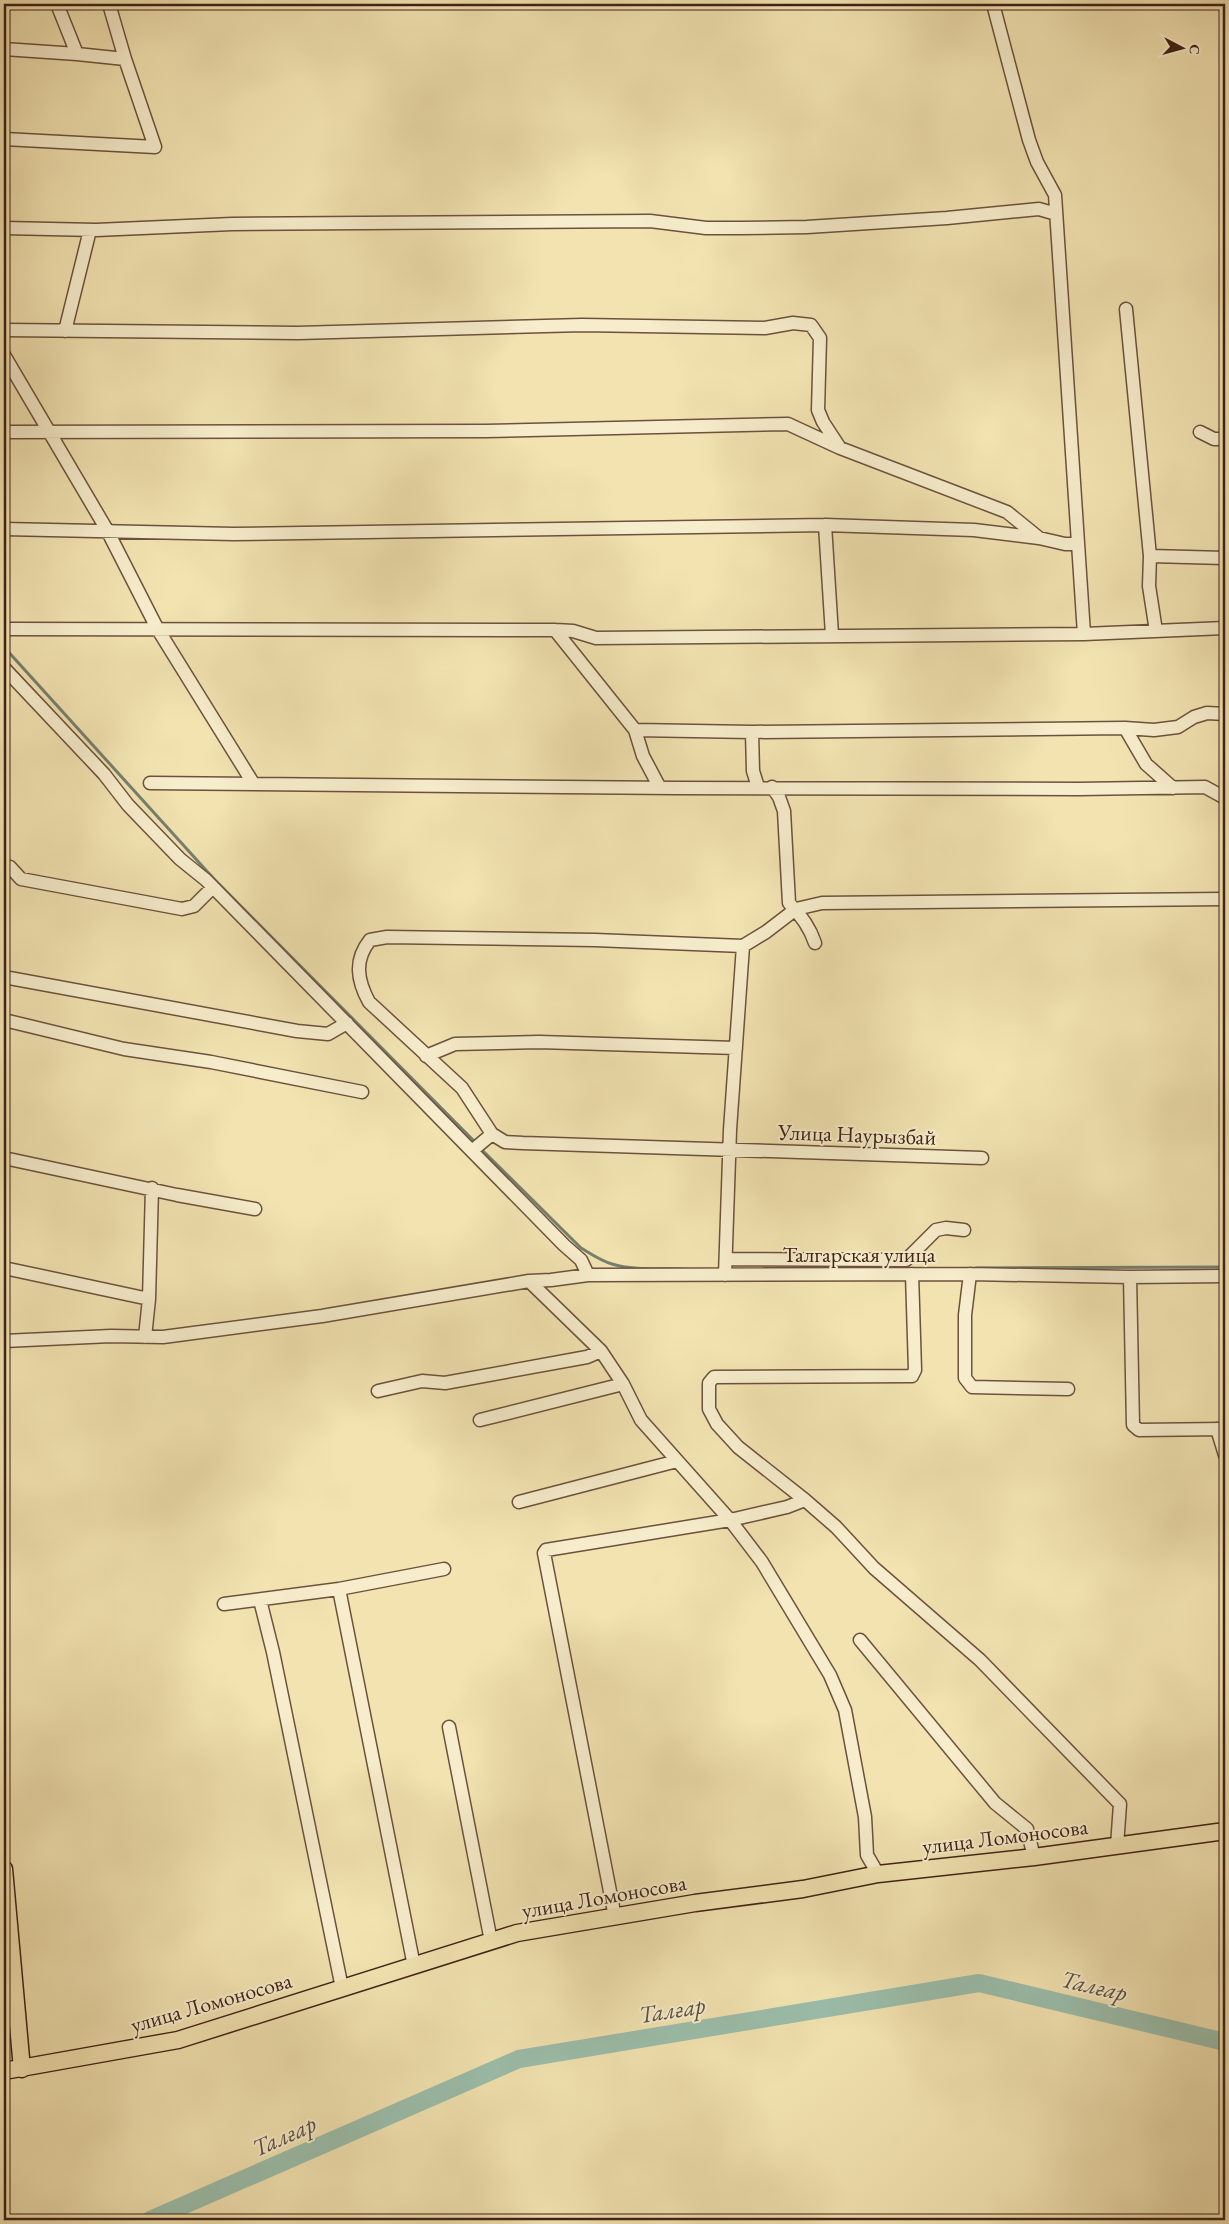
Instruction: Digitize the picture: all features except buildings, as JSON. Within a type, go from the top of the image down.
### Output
[{"type":"main road","name":"улица Ломоносова","points":[[4,2071],[178,2040],[517,1933],[695,1903],[803,1889],[878,1874],[1034,1857],[1225,1831]]},
{"type":"main road","points":[[4,1869],[22,2069]]},
{"type":"street","points":[[57,4],[77,54]]},
{"type":"street","points":[[993,4],[1029,140],[1037,162],[1055,195],[1084,634]]},
{"type":"street","points":[[4,139],[155,147],[109,5]]},
{"type":"street","points":[[4,49],[125,59]]},
{"type":"street","points":[[4,228],[90,230],[232,224],[511,224],[650,221],[706,228],[750,228],[947,218],[1039,209],[1056,214]]},
{"type":"street","points":[[65,331],[90,230]]},
{"type":"street","points":[[1126,309],[1150,556],[1149,586],[1156,631]]},
{"type":"street","points":[[4,330],[298,333],[582,325],[765,328],[794,323],[811,325],[820,338],[818,410],[823,422],[840,448]]},
{"type":"street","points":[[4,355],[107,530],[157,628],[253,783]]},
{"type":"street","points":[[4,432],[486,431],[788,424],[840,448],[1007,512],[1039,538]]},
{"type":"street","points":[[1200,432],[1214,439],[1225,439]]},
{"type":"street","points":[[4,530],[107,530],[234,534],[825,525],[974,530],[1039,538],[1065,544],[1078,544]]},
{"type":"street","points":[[825,525],[832,635]]},
{"type":"street","points":[[1150,556],[1225,558]]},
{"type":"street","points":[[4,629],[555,630],[573,631],[596,638],[1084,634],[1225,628]]},
{"type":"street","points":[[555,630],[635,730],[643,756],[660,788]]},
{"type":"street","points":[[4,668],[104,774],[128,805],[180,859],[213,887],[347,1023],[480,1144],[564,1246],[581,1260],[588,1275]]},
{"type":"street","points":[[635,730],[752,732],[1124,728],[1154,730],[1178,727],[1194,717],[1208,713],[1225,714]]},
{"type":"street","points":[[1124,728],[1146,764],[1173,788]]},
{"type":"street","points":[[752,732],[752,753],[758,787]]},
{"type":"street","points":[[150,783],[660,788],[1079,789],[1206,787],[1225,798]]},
{"type":"street","points":[[772,787],[779,797],[784,811],[789,902],[796,909],[812,934],[815,943]]},
{"type":"street","points":[[4,866],[10,867],[21,878],[182,909],[194,906],[213,887]]},
{"type":"street","points":[[480,1144],[462,1088],[369,1002],[361,987],[361,952],[370,940],[387,937],[595,940],[743,946],[796,909],[822,903],[1225,899]]},
{"type":"street","points":[[743,946],[729,1149],[725,1268],[906,1260],[936,1230],[946,1228],[964,1230]]},
{"type":"street","points":[[4,977],[297,1031],[328,1034],[347,1023]]},
{"type":"street","points":[[4,1020],[124,1049],[210,1062],[362,1092]]},
{"type":"street","points":[[426,1056],[455,1044],[539,1042],[736,1048]]},
{"type":"street","name":"Улица Наурызбай","points":[[480,1144],[505,1142],[869,1153],[890,1157],[982,1158]]},
{"type":"street","points":[[4,1158],[255,1208]]},
{"type":"street","points":[[144,1337],[149,1299],[152,1188]]},
{"type":"street","points":[[4,1268],[149,1299]]},
{"type":"street","name":"Талгарская улица","points":[[4,1341],[111,1336],[163,1337],[322,1316],[493,1286],[588,1275],[725,1268],[912,1274],[1130,1277],[1225,1276]]},
{"type":"street","points":[[912,1274],[915,1370],[912,1376],[714,1377],[710,1380],[709,1409],[718,1424],[738,1447],[836,1527],[874,1568],[980,1660],[1120,1804],[1116,1846]]},
{"type":"street","points":[[970,1274],[965,1315],[965,1378],[968,1383],[972,1387],[1068,1389]]},
{"type":"street","points":[[1130,1277],[1133,1425],[1139,1430],[1221,1429],[1225,1455]]},
{"type":"street","points":[[529,1281],[601,1351],[623,1384],[641,1420],[730,1520],[762,1562],[830,1675],[845,1710],[865,1817],[867,1855],[878,1874]]},
{"type":"street","points":[[378,1391],[422,1382],[445,1383],[587,1357],[601,1351]]},
{"type":"street","points":[[480,1420],[623,1384]]},
{"type":"street","points":[[519,1502],[677,1461]]},
{"type":"street","points":[[615,1917],[544,1553],[546,1550],[578,1544],[730,1520],[787,1507],[805,1500]]},
{"type":"street","points":[[224,1604],[339,1589],[444,1568]]},
{"type":"street","points":[[339,1589],[414,1966]]},
{"type":"street","points":[[260,1600],[277,1670],[342,1988]]},
{"type":"street","points":[[860,1640],[995,1803],[1027,1829],[1034,1857]]},
{"type":"street","points":[[449,1727],[491,1941]]},
{"type":"waterway","points":[[4,647],[214,879],[477,1144]]},
{"type":"waterway","points":[[481,1149],[581,1248],[592,1255],[608,1263],[629,1268],[682,1269]]},
{"type":"waterway","points":[[976,1268],[1225,1267]]},
{"type":"waterway","name":"Талғар","points":[[150,2220],[519,2059],[979,1983],[1225,2042]]}]
